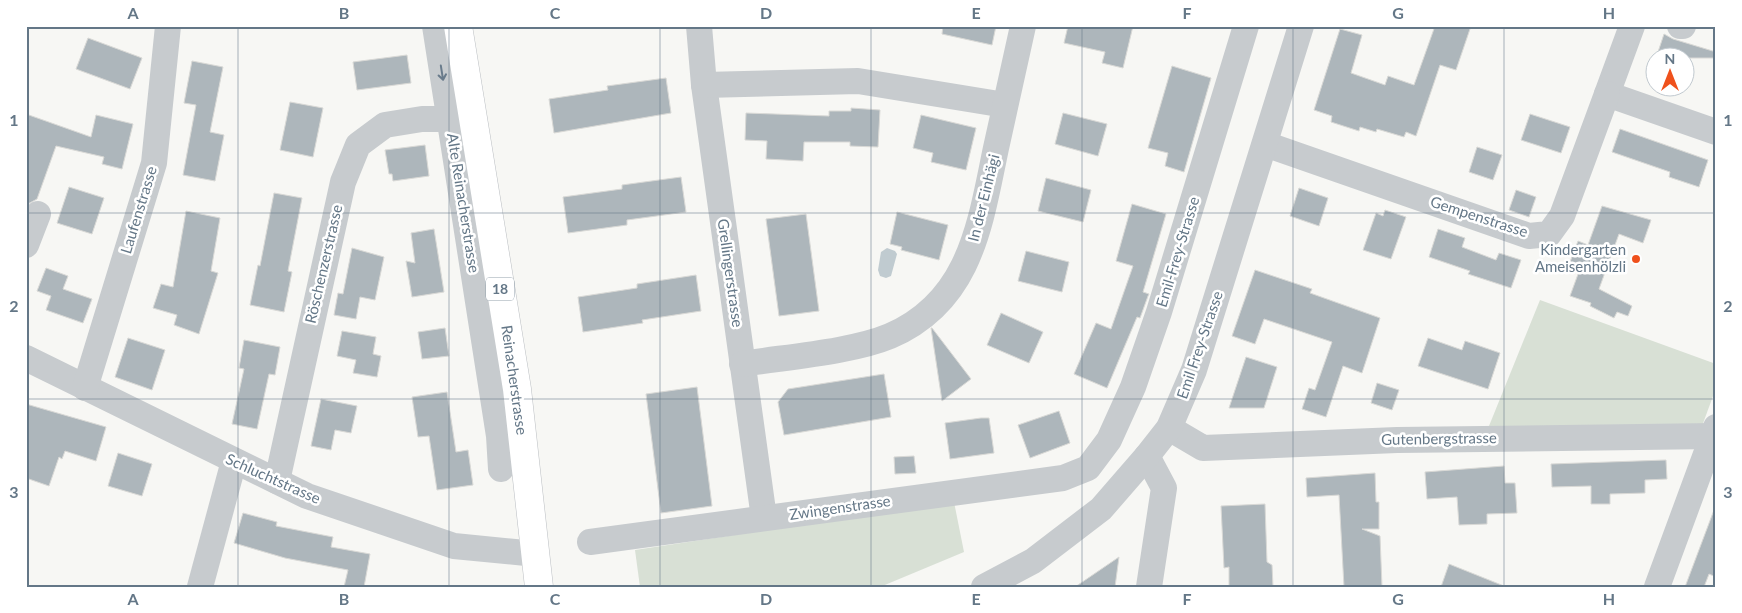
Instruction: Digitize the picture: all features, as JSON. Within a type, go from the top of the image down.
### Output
[{"type":"main road","name":"Reinacherstrasse","points":[[458,26],[517,388],[539,587]]},
{"type":"street","name":"Laufenstrasse","points":[[85,388],[154,163],[168,26]]},
{"type":"street","name":"Alte Reinacherstrasse","points":[[435,26],[499,436],[501,469]]},
{"type":"street","name":"Grellingerstrasse","points":[[699,26],[704,85],[764,518]]},
{"type":"street","name":"In der Einhägi","points":[[742,364],[848,347],[881,338],[928,315],[959,276],[978,232],[1023,26]]},
{"type":"street","name":"Emil-Frey-Strasse","points":[[1088,468],[1109,440],[1133,387],[1160,312],[1246,26]]},
{"type":"street","name":"Emil Frey-Strasse","points":[[984,587],[1034,561],[1101,509],[1169,428],[1194,370],[1301,26]]},
{"type":"street","name":"Gempenstrasse","points":[[1265,144],[1530,236],[1549,234],[1562,216],[1632,26]]},
{"type":"street","points":[[704,85],[858,81],[1005,105]]},
{"type":"street","points":[[1607,94],[1716,132]]},
{"type":"street","name":"Röschenzerstrasse","points":[[276,481],[340,192],[358,145],[385,125],[422,119],[450,120]]},
{"type":"street","points":[[26,245],[38,214]]},
{"type":"street","name":"Schluchtstrasse","points":[[26,358],[307,496],[454,546],[536,554]]},
{"type":"street","name":"Gutenbergstrasse","points":[[1169,428],[1203,448],[1397,440],[1715,433]]},
{"type":"street","points":[[1657,587],[1715,433]]},
{"type":"street","points":[[1147,456],[1164,488],[1149,587]]},
{"type":"street","points":[[200,587],[234,461]]},
{"type":"street","name":"Zwingenstrasse","points":[[590,542],[1063,478],[1088,468]]},
{"type":"shaded area","points":[[887,248],[895,251],[897,254],[891,276],[886,278],[880,276],[878,270],[881,252]]},
{"type":"shaded area","points":[[1540,300],[1716,364],[1716,388],[1702,426],[1489,426]]},
{"type":"shaded area","points":[[954,502],[964,552],[880,587],[640,587],[635,550]]},
{"type":"building","points":[[943,26],[996,26],[992,45],[942,34]]},
{"type":"building","points":[[1068,26],[1133,26],[1123,68],[1102,63],[1105,52],[1064,43]]},
{"type":"building","points":[[1435,26],[1471,26],[1456,70],[1440,65],[1416,136],[1406,132],[1404,137],[1377,129],[1376,132],[1360,127],[1359,131],[1331,122],[1332,116],[1314,110],[1340,29],[1362,35],[1351,73],[1385,85],[1388,76],[1414,85]]},
{"type":"building","points":[[1664,34],[1673,39],[1716,52],[1716,58],[1694,58],[1694,48],[1659,48]]},
{"type":"building","points":[[88,38],[142,58],[130,89],[76,69]]},
{"type":"building","points":[[407,55],[411,83],[357,90],[353,62]]},
{"type":"building","points":[[192,61],[223,67],[210,132],[224,135],[215,181],[183,175],[196,105],[184,103]]},
{"type":"building","points":[[1172,66],[1211,78],[1184,172],[1165,166],[1168,153],[1148,148]]},
{"type":"building","points":[[666,78],[671,113],[554,133],[549,99],[608,90],[607,86]]},
{"type":"building","points":[[290,102],[323,108],[313,157],[280,150]]},
{"type":"building","points":[[851,108],[880,110],[878,147],[850,146],[850,142],[804,142],[803,161],[766,159],[767,141],[745,140],[746,113],[829,116],[829,111],[851,111]]},
{"type":"building","points":[[1063,113],[1107,124],[1098,156],[1055,144]]},
{"type":"building","points":[[26,114],[91,137],[96,115],[133,124],[122,169],[102,164],[104,157],[56,146],[37,199],[26,205]]},
{"type":"building","points":[[1530,114],[1570,127],[1561,153],[1521,140]]},
{"type":"building","points":[[921,115],[976,128],[966,170],[931,162],[933,153],[913,148]]},
{"type":"building","points":[[1620,129],[1708,160],[1699,187],[1669,177],[1670,172],[1612,152]]},
{"type":"building","points":[[425,145],[429,176],[393,181],[392,174],[389,174],[385,150]]},
{"type":"building","points":[[1477,147],[1502,155],[1493,180],[1469,172]]},
{"type":"building","points":[[681,177],[686,212],[627,220],[627,225],[568,233],[563,197],[622,189],[622,185]]},
{"type":"building","points":[[1046,178],[1091,190],[1083,222],[1038,211]]},
{"type":"building","points":[[69,187],[104,198],[92,234],[57,223]]},
{"type":"building","points":[[1299,188],[1328,198],[1319,226],[1290,216]]},
{"type":"building","points":[[1516,190],[1536,197],[1529,217],[1509,210]]},
{"type":"building","points":[[274,193],[302,198],[288,271],[292,272],[284,312],[250,305],[258,265],[260,266]]},
{"type":"building","points":[[1132,204],[1166,214],[1143,292],[1149,294],[1140,318],[1137,317],[1107,388],[1074,374],[1096,323],[1111,329],[1133,266],[1116,261]]},
{"type":"building","points":[[1602,206],[1651,220],[1643,243],[1619,234],[1599,289],[1632,306],[1628,316],[1617,312],[1614,318],[1590,306],[1591,303],[1570,296],[1581,266],[1570,262],[1578,241],[1588,245]]},
{"type":"building","points":[[1385,210],[1406,217],[1391,259],[1363,250],[1376,213],[1383,216]]},
{"type":"building","points":[[186,211],[220,218],[211,271],[218,273],[199,334],[174,325],[177,315],[153,308],[161,284],[173,287]]},
{"type":"building","points":[[897,212],[948,225],[939,260],[901,250],[902,247],[890,244]]},
{"type":"building","points":[[806,214],[819,311],[779,316],[766,219]]},
{"type":"building","points":[[434,229],[444,292],[412,297],[406,261],[415,263],[411,233]]},
{"type":"building","points":[[1438,229],[1465,238],[1462,247],[1496,260],[1499,253],[1521,260],[1511,288],[1468,274],[1470,271],[1429,257]]},
{"type":"building","points":[[352,248],[384,257],[375,300],[360,297],[356,319],[334,315],[338,293],[343,294]]},
{"type":"building","points":[[1026,251],[1069,262],[1062,292],[1018,281]]},
{"type":"building","points":[[46,268],[68,276],[63,289],[92,299],[83,323],[46,310],[51,296],[37,291]]},
{"type":"building","points":[[1255,270],[1312,289],[1310,293],[1380,318],[1362,373],[1343,366],[1326,417],[1302,409],[1309,388],[1315,390],[1332,342],[1264,319],[1255,344],[1232,336]]},
{"type":"building","points":[[696,275],[701,311],[642,320],[643,323],[583,332],[578,297],[637,288],[637,284]]},
{"type":"building","points":[[1001,313],[1043,332],[1029,363],[987,345]]},
{"type":"building","points":[[445,328],[449,356],[422,359],[418,332]]},
{"type":"building","points":[[931,328],[971,379],[942,401]]},
{"type":"building","points":[[342,331],[376,337],[373,354],[381,356],[377,377],[353,373],[356,360],[337,356]]},
{"type":"building","points":[[128,338],[165,350],[152,390],[115,377]]},
{"type":"building","points":[[1428,338],[1462,350],[1465,341],[1500,353],[1488,389],[1418,366]]},
{"type":"building","points":[[244,340],[280,347],[275,375],[269,374],[257,429],[232,424],[244,369],[239,368]]},
{"type":"building","points":[[1246,357],[1277,367],[1264,408],[1229,408]]},
{"type":"building","points":[[884,374],[891,417],[784,435],[778,402],[788,389]]},
{"type":"building","points":[[1377,383],[1399,390],[1392,410],[1371,403]]},
{"type":"building","points":[[697,387],[712,506],[661,513],[646,394]]},
{"type":"building","points":[[447,392],[456,452],[468,450],[473,485],[437,490],[429,436],[418,437],[412,397]]},
{"type":"building","points":[[321,399],[357,406],[351,433],[335,430],[331,450],[311,446]]},
{"type":"building","points":[[26,404],[106,427],[96,461],[65,451],[62,459],[59,457],[49,486],[26,478]]},
{"type":"building","points":[[1059,411],[1070,443],[1030,458],[1018,425]]},
{"type":"building","points":[[989,418],[994,453],[950,459],[945,423]]},
{"type":"building","points":[[118,453],[152,464],[142,496],[108,486]]},
{"type":"building","points":[[914,456],[916,473],[895,474],[894,457]]},
{"type":"building","points":[[1666,460],[1667,479],[1645,480],[1645,493],[1610,494],[1610,504],[1591,504],[1591,486],[1552,487],[1551,464]]},
{"type":"building","points":[[1504,466],[1505,483],[1515,483],[1517,513],[1487,514],[1487,524],[1459,525],[1457,497],[1427,499],[1425,472]]},
{"type":"building","points":[[1375,473],[1376,502],[1379,502],[1379,529],[1362,529],[1380,536],[1382,587],[1344,587],[1339,495],[1307,497],[1306,478]]},
{"type":"building","points":[[1265,504],[1267,562],[1272,565],[1273,587],[1229,587],[1229,567],[1224,568],[1221,506]]},
{"type":"building","points":[[1714,510],[1716,511],[1716,577],[1709,574],[1704,587],[1685,587]]},
{"type":"building","points":[[243,513],[277,522],[276,526],[333,537],[331,547],[370,554],[364,587],[344,587],[348,570],[285,558],[234,543]]},
{"type":"building","points":[[1119,557],[1115,587],[1075,587]]},
{"type":"building","points":[[1449,564],[1504,586],[1504,587],[1441,587]]},
{"type":"place","name":"Kindergarten Ameisenhölzli","points":[[1636,259]]}]
